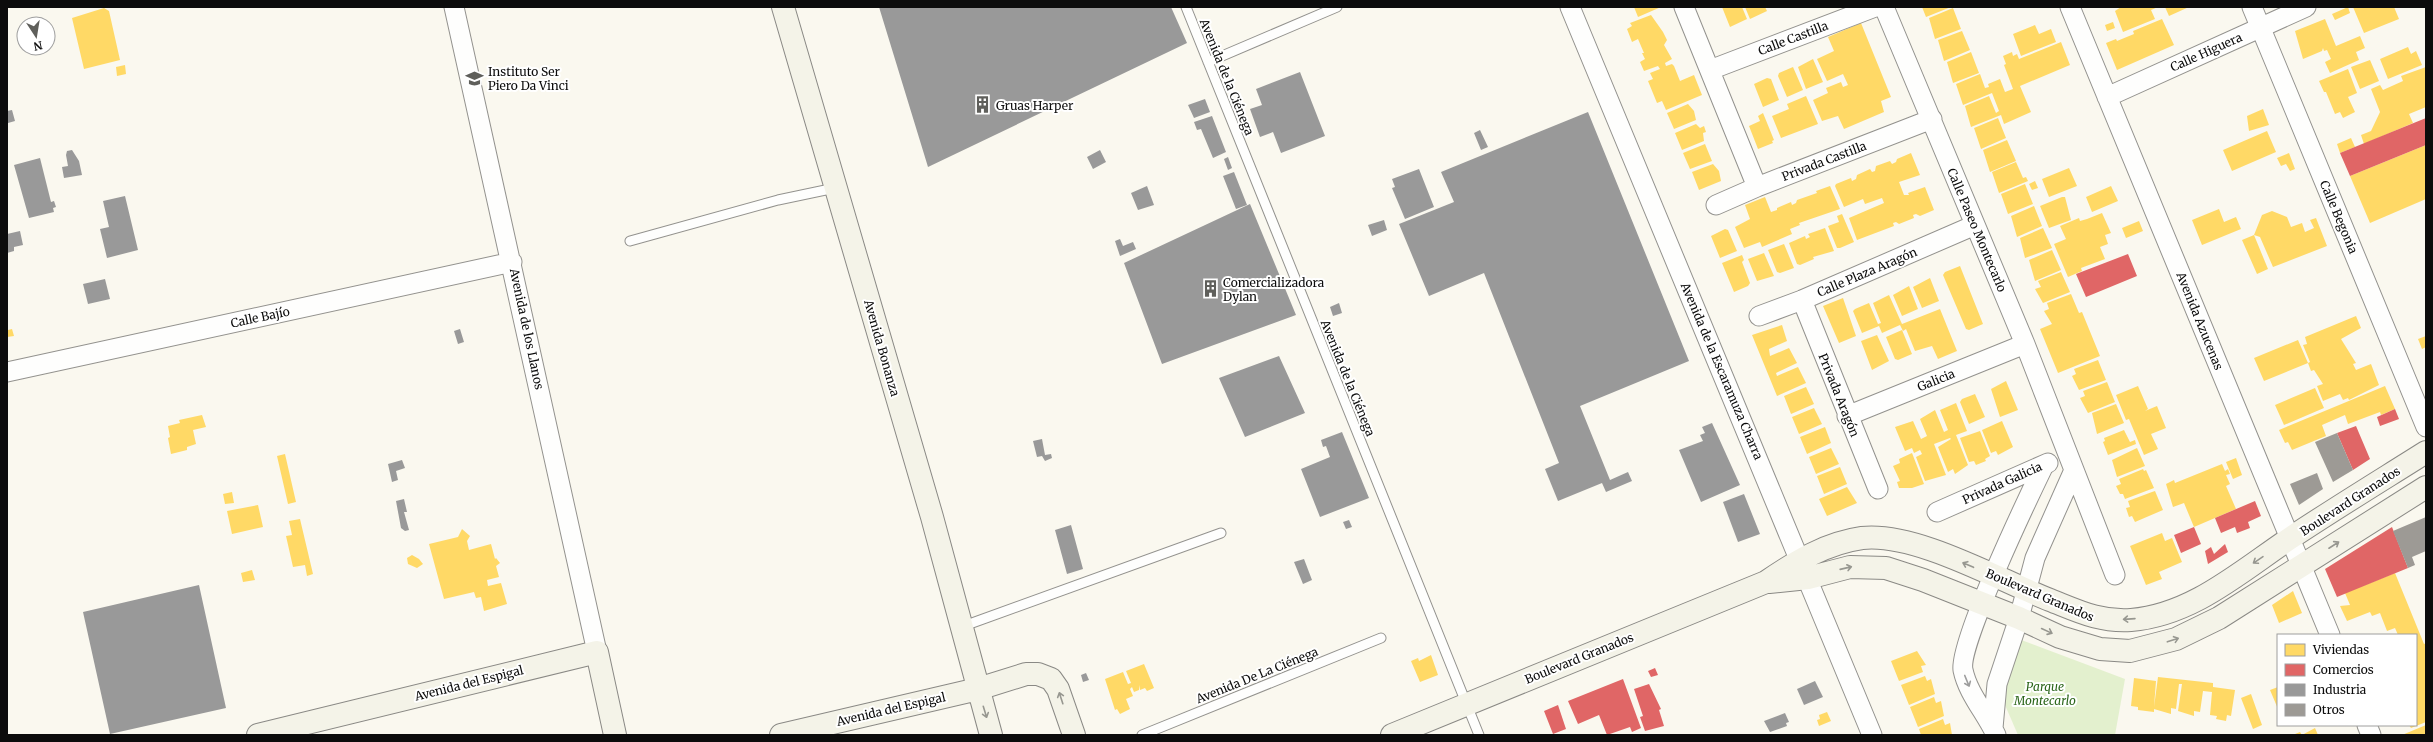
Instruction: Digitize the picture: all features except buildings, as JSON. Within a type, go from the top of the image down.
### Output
[{"type":"street","name":"Avenida de los Llanos","points":[[454,7],[512,262],[597,652]]},
{"type":"street","name":"Avenida Bonanza","points":[[783,7],[930,510],[961,628],[992,735]]},
{"type":"street","name":"Avenida de la Escaramuza Charra","points":[[1570,7],[1872,735]]},
{"type":"street","points":[[1684,7],[1758,187]]},
{"type":"street","name":"Calle Castilla","points":[[1710,70],[1875,7]]},
{"type":"street","name":"Calle Paseo Montecarlo","points":[[1884,7],[2025,344],[2115,575]]},
{"type":"street","name":"Avenida Azucenas","points":[[2070,7],[2330,634]]},
{"type":"street","name":"Calle Begonia","points":[[2252,7],[2426,427]]},
{"type":"street","name":"Calle Higuera","points":[[2107,97],[2306,7]]},
{"type":"street","name":"Privada Castilla","points":[[1716,205],[1932,119]]},
{"type":"street","name":"Calle Plaza Aragón","points":[[1759,316],[1802,300],[1975,225]]},
{"type":"street","name":"Calle Bajío","points":[[7,372],[512,262]]},
{"type":"street","name":"Privada Aragón","points":[[1802,300],[1847,416],[1878,489]]},
{"type":"street","name":"Galicia","points":[[1847,416],[2025,344]]},
{"type":"street","name":"Boulevard Granados","points":[[1804,569],[1837,544],[1863,538],[1890,540],[1937,551],[2027,591],[2100,620],[2131,620],[2172,612],[2205,596],[2290,538],[2426,452]]},
{"type":"street","points":[[1994,732],[1997,684],[2019,618],[2035,558],[2071,462]]},
{"type":"street","name":"Privada Galicia","points":[[1937,512],[2044,465],[2071,462]]},
{"type":"street","points":[[1994,732],[1972,694],[1963,669],[1968,644],[2009,536],[2044,465]]},
{"type":"street","name":"Boulevard Granados","points":[[1392,735],[1766,582],[1804,569],[1850,567],[1886,568],[1923,580],[2019,618],[2060,637],[2100,649],[2130,651],[2176,639],[2219,618],[2426,486]]},
{"type":"street","points":[[597,652],[615,735]]},
{"type":"street","name":"Avenida del Espigal","points":[[258,735],[597,652]]},
{"type":"street","points":[[978,689],[1026,674],[1038,674],[1052,679],[1058,689],[1074,735]]},
{"type":"street","name":"Avenida del Espigal","points":[[781,735],[978,689]]},
{"type":"lane","name":"Avenida de la Ciénega","points":[[1186,7],[1479,735]]},
{"type":"lane","points":[[1208,62],[1337,7]]},
{"type":"lane","points":[[630,241],[778,200],[835,188]]},
{"type":"lane","points":[[961,628],[1221,533]]},
{"type":"lane","name":"Avenida De La Ciénega","points":[[1142,735],[1380,638]]},
{"type":"green space","name":"Parque Montecarlo","points":[[2016,638],[2125,679],[2115,735],[2018,735],[1998,689]]},
{"type":"place","name":"Instituto Ser Piero Da Vinci","points":[[475,78]]},
{"type":"place","name":"Gruas Harper","points":[[983,105]]},
{"type":"place","name":"Comercializadora Dylan","points":[[1210,289]]}]
